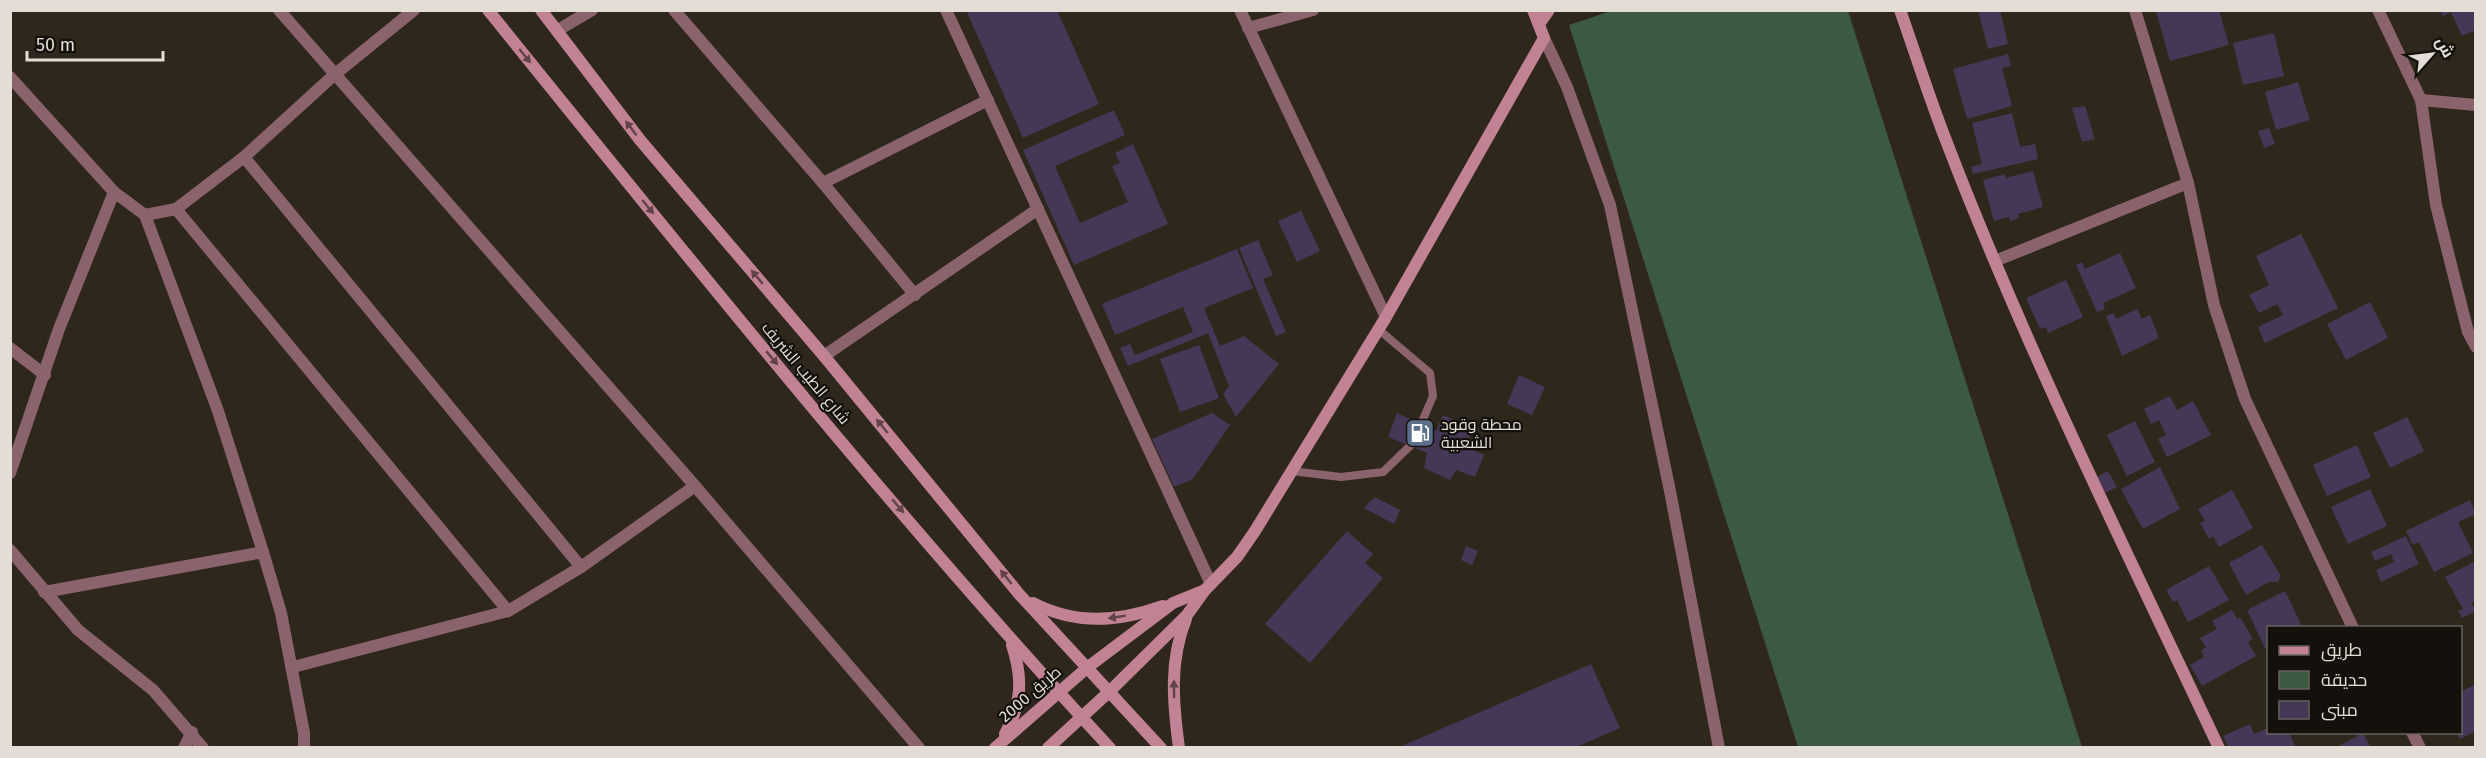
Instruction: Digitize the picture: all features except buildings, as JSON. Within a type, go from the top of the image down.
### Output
[{"type":"main road","name":"شارع الطيب الشريف","points":[[488,10],[721,298],[1009,638],[1110,747]]},
{"type":"main road","name":"شارع الطيب الشريف","points":[[541,10],[640,140],[824,356],[1019,594],[1161,747]]},
{"type":"main road","points":[[1048,747],[1110,691],[1187,615],[1208,587],[1237,557],[1256,531],[1386,317],[1544,38],[1533,10]]},
{"type":"main road","points":[[1539,24],[1549,10]]},
{"type":"main road","points":[[1900,10],[1946,143],[1995,261],[2104,504],[2219,747]]},
{"type":"main road","points":[[1019,594],[1050,612],[1092,621],[1122,617],[1173,603],[1208,587]]},
{"type":"main road","name":"طريق 2000","points":[[994,747],[1058,691],[1173,603]]},
{"type":"main road","points":[[1179,747],[1173,674],[1177,642],[1187,615]]},
{"type":"main road","points":[[994,747],[1004,737],[1016,714],[1021,689],[1018,663],[1009,638]]},
{"type":"street","points":[[279,10],[695,486],[919,747]]},
{"type":"street","points":[[145,215],[176,209],[244,157],[334,75],[414,10]]},
{"type":"street","points":[[558,30],[592,10]]},
{"type":"street","points":[[674,10],[823,183],[915,295]]},
{"type":"street","points":[[946,10],[1208,587]]},
{"type":"street","points":[[1240,10],[1386,317]]},
{"type":"street","points":[[1248,28],[1313,10]]},
{"type":"street","points":[[2135,10],[2188,183],[2214,305],[2246,399],[2353,626]]},
{"type":"street","points":[[2378,10],[2421,100],[2436,205],[2475,347]]},
{"type":"street","points":[[1544,38],[1568,87],[1610,205],[1670,491],[1719,747]]},
{"type":"street","points":[[10,77],[114,192],[145,215],[218,411],[263,552],[281,613],[293,668],[304,747]]},
{"type":"street","points":[[823,183],[988,100]]},
{"type":"street","points":[[2421,100],[2475,105]]},
{"type":"street","points":[[244,157],[581,567]]},
{"type":"street","points":[[1995,261],[2188,183]]},
{"type":"street","points":[[10,473],[84,262],[114,192]]},
{"type":"street","points":[[176,209],[508,611]]},
{"type":"street","points":[[824,356],[1038,209]]},
{"type":"street","points":[[10,348],[45,375]]},
{"type":"street","points":[[293,668],[508,611],[581,567],[695,486]]},
{"type":"street","points":[[10,550],[78,630],[153,690],[203,747]]},
{"type":"street","points":[[44,592],[263,552]]},
{"type":"street","points":[[184,747],[192,732]]},
{"type":"street","points":[[2413,734],[2421,747]]},
{"type":"lane","points":[[1378,329],[1431,374],[1433,396],[1421,424]]},
{"type":"lane","points":[[1291,471],[1341,477],[1383,472],[1410,446]]},
{"type":"green space","points":[[1611,11],[1848,11],[2082,747],[1798,747],[1569,25]]},
{"type":"place","name":"محطة وقود الشعبية","points":[[1420,433]]}]
